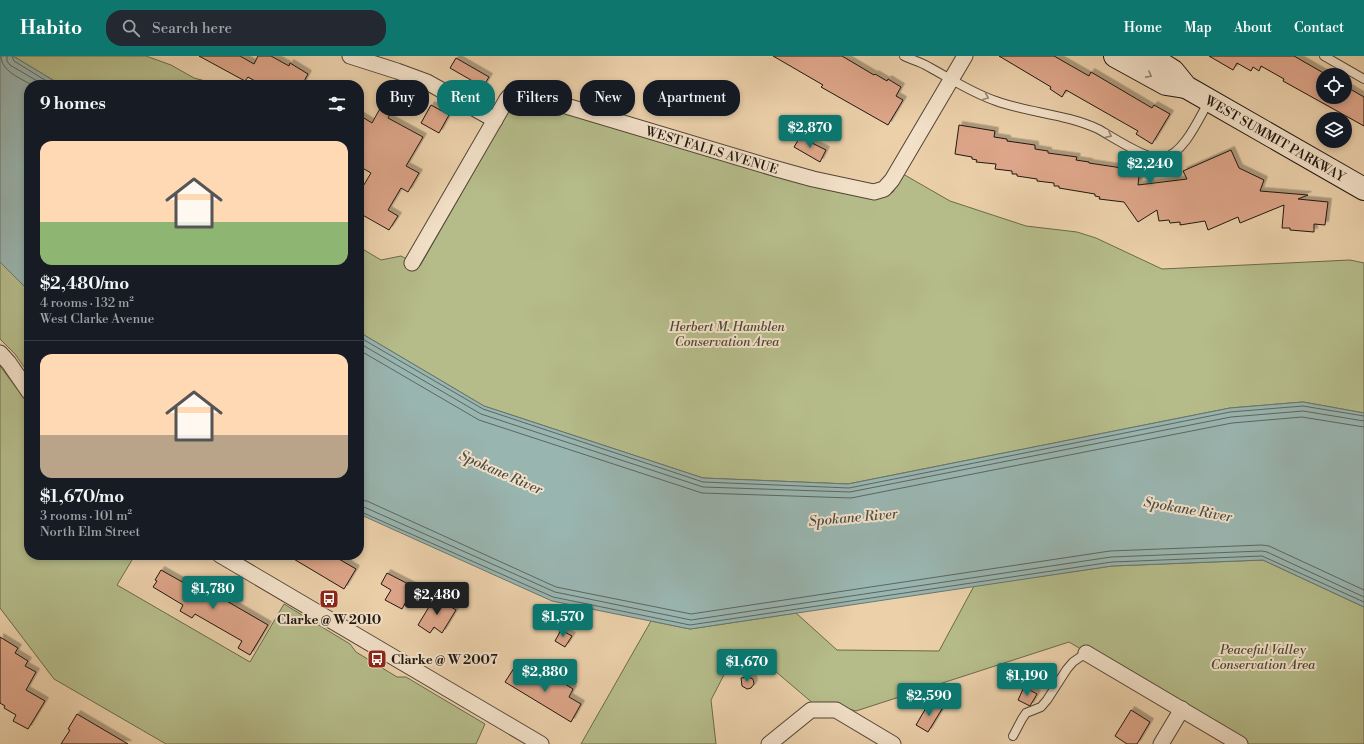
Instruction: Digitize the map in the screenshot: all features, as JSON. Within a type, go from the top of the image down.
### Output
[{"type":"street","points":[[350,56],[426,82],[495,120],[412,263]]},
{"type":"street","points":[[951,79],[965,56]]},
{"type":"street","name":"WEST SUMMIT PARKWAY","points":[[1115,56],[1166,84],[1186,87],[1364,189]]},
{"type":"street","name":"WEST SUMMIT PARKWAY","points":[[1149,56],[1173,71],[1186,87]]},
{"type":"street","name":"WEST FALLS AVENUE","points":[[495,120],[509,96],[514,93],[526,94],[776,169],[874,192],[884,190],[890,184],[951,79]]},
{"type":"street","points":[[0,353],[24,385]]},
{"type":"street","points":[[228,560],[541,744]]},
{"type":"street","points":[[1086,653],[1240,744]]},
{"type":"street","points":[[1162,744],[1182,709]]},
{"type":"street","points":[[769,744],[811,710],[836,710],[893,744]]},
{"type":"lane","points":[[904,56],[925,65],[975,93],[1007,105],[1059,116],[1082,123],[1106,133],[1145,155],[1158,159],[1172,155],[1181,148],[1210,100]]},
{"type":"lane","points":[[1324,56],[1364,79]]},
{"type":"lane","points":[[1013,736],[1026,713],[1041,707],[1048,700],[1067,669],[1073,662],[1086,653]]},
{"type":"green space","points":[[13,56],[146,56],[171,65],[194,78],[202,80],[53,80]]},
{"type":"green space","name":"Herbert M. Hamblen Conservation Area","points":[[572,112],[580,115],[580,116],[586,116],[886,196],[893,192],[903,174],[950,201],[1026,226],[1077,232],[1096,238],[1162,269],[1350,260],[1364,263],[1364,413],[1303,402],[1230,408],[848,484],[703,478],[484,406],[364,335],[364,250],[381,260],[401,256],[420,266],[505,116],[572,116]]},
{"type":"green space","points":[[0,262],[24,286],[24,367],[15,354],[0,339]]},
{"type":"green space","points":[[0,366],[24,398],[24,560],[132,560],[117,585],[250,662],[284,604],[350,644],[356,652],[397,677],[406,677],[485,724],[476,744],[166,744],[54,679],[0,608]]},
{"type":"green space","name":"Peaceful Valley Conservation Area","points":[[1263,560],[1364,607],[1364,744],[1240,744],[1069,642],[856,711],[838,706],[815,705],[768,665],[727,669],[711,700],[716,744],[581,744],[651,621],[690,629],[796,613],[837,650],[939,651],[974,586],[1112,566]]},
{"type":"water","points":[[0,56],[13,56],[53,80],[24,80],[24,286],[0,262]]},
{"type":"water","name":"Spokane River","points":[[364,335],[484,406],[703,478],[848,484],[1230,408],[1303,402],[1364,413],[1364,607],[1263,560],[1112,566],[690,629],[552,601],[364,516]]},
{"type":"building","points":[[199,56],[240,56],[254,64],[258,56],[271,56],[289,66],[290,63],[308,74],[305,80],[253,80],[248,77],[246,80]]},
{"type":"building","points":[[773,56],[842,56],[874,75],[875,74],[887,81],[888,79],[901,87],[896,96],[903,100],[888,125],[821,87],[823,85]]},
{"type":"building","points":[[999,56],[1054,56],[1089,76],[1091,72],[1152,108],[1154,105],[1170,114],[1152,144],[1136,134],[1138,131],[1066,90],[1062,97],[1050,89],[1051,87]]},
{"type":"building","points":[[1209,56],[1294,56],[1316,69],[1316,99],[1283,81],[1284,79],[1261,66],[1259,71],[1253,67],[1251,71],[1237,63],[1233,70]]},
{"type":"building","points":[[456,58],[489,77],[487,80],[471,80],[450,68]]},
{"type":"building","points":[[1352,90],[1364,97],[1364,126],[1352,119],[1352,112],[1339,112],[1324,104],[1352,104]]},
{"type":"building","points":[[431,105],[437,108],[437,116],[448,116],[439,133],[421,123],[425,116],[429,116],[429,109]]},
{"type":"building","points":[[376,116],[389,116],[388,118],[423,137],[406,166],[419,173],[408,192],[401,188],[388,210],[398,216],[389,230],[364,216],[364,185],[371,173],[364,169],[364,118],[372,123]]},
{"type":"building","points":[[959,125],[995,131],[994,137],[1007,139],[1007,141],[1035,145],[1035,149],[1048,151],[1048,153],[1077,157],[1076,160],[1122,168],[1122,166],[1140,168],[1138,185],[1187,179],[1183,171],[1231,150],[1239,168],[1264,180],[1260,191],[1308,195],[1298,199],[1328,202],[1325,225],[1314,224],[1314,232],[1282,228],[1284,205],[1240,223],[1238,217],[1208,230],[1205,221],[1180,225],[1180,222],[1170,223],[1169,220],[1159,221],[1157,210],[1138,222],[1124,202],[1099,199],[1100,197],[1095,196],[1095,194],[1059,188],[1059,186],[1054,186],[1054,183],[1017,176],[1017,174],[1012,174],[1012,171],[995,169],[996,164],[976,162],[977,160],[972,159],[972,157],[955,154]]},
{"type":"building","points":[[800,137],[826,150],[820,162],[794,147]]},
{"type":"building","points":[[295,560],[341,560],[356,569],[344,589]]},
{"type":"building","points":[[161,570],[193,588],[198,580],[208,585],[206,589],[268,625],[250,655],[238,648],[242,641],[195,614],[192,618],[180,611],[183,605],[153,587]]},
{"type":"building","points":[[387,573],[414,587],[402,609],[385,600],[391,590],[381,584]]},
{"type":"building","points":[[435,597],[456,610],[442,633],[434,627],[430,633],[418,625]]},
{"type":"building","points":[[561,630],[572,636],[565,647],[555,641]]},
{"type":"building","points":[[0,637],[18,648],[15,653],[28,661],[25,666],[36,672],[26,690],[45,701],[28,729],[13,721],[16,715],[4,708],[5,706],[0,703]]},
{"type":"building","points":[[516,665],[543,682],[545,679],[551,682],[554,677],[573,689],[569,697],[581,704],[571,722],[505,682]]},
{"type":"building","points":[[748,677],[753,679],[754,684],[751,688],[747,689],[742,686],[741,678]]},
{"type":"building","points":[[1024,687],[1037,694],[1030,706],[1018,700]]},
{"type":"building","points":[[930,701],[942,709],[928,732],[916,725]]},
{"type":"building","points":[[1131,710],[1150,722],[1137,744],[1127,744],[1115,736]]},
{"type":"building","points":[[77,714],[128,744],[61,744],[70,730],[68,729]]},
{"type":"place","name":"Clarke @ W 2010","points":[[329,599]]},
{"type":"place","name":"Clarke @ W 2007","points":[[377,659]]}]
